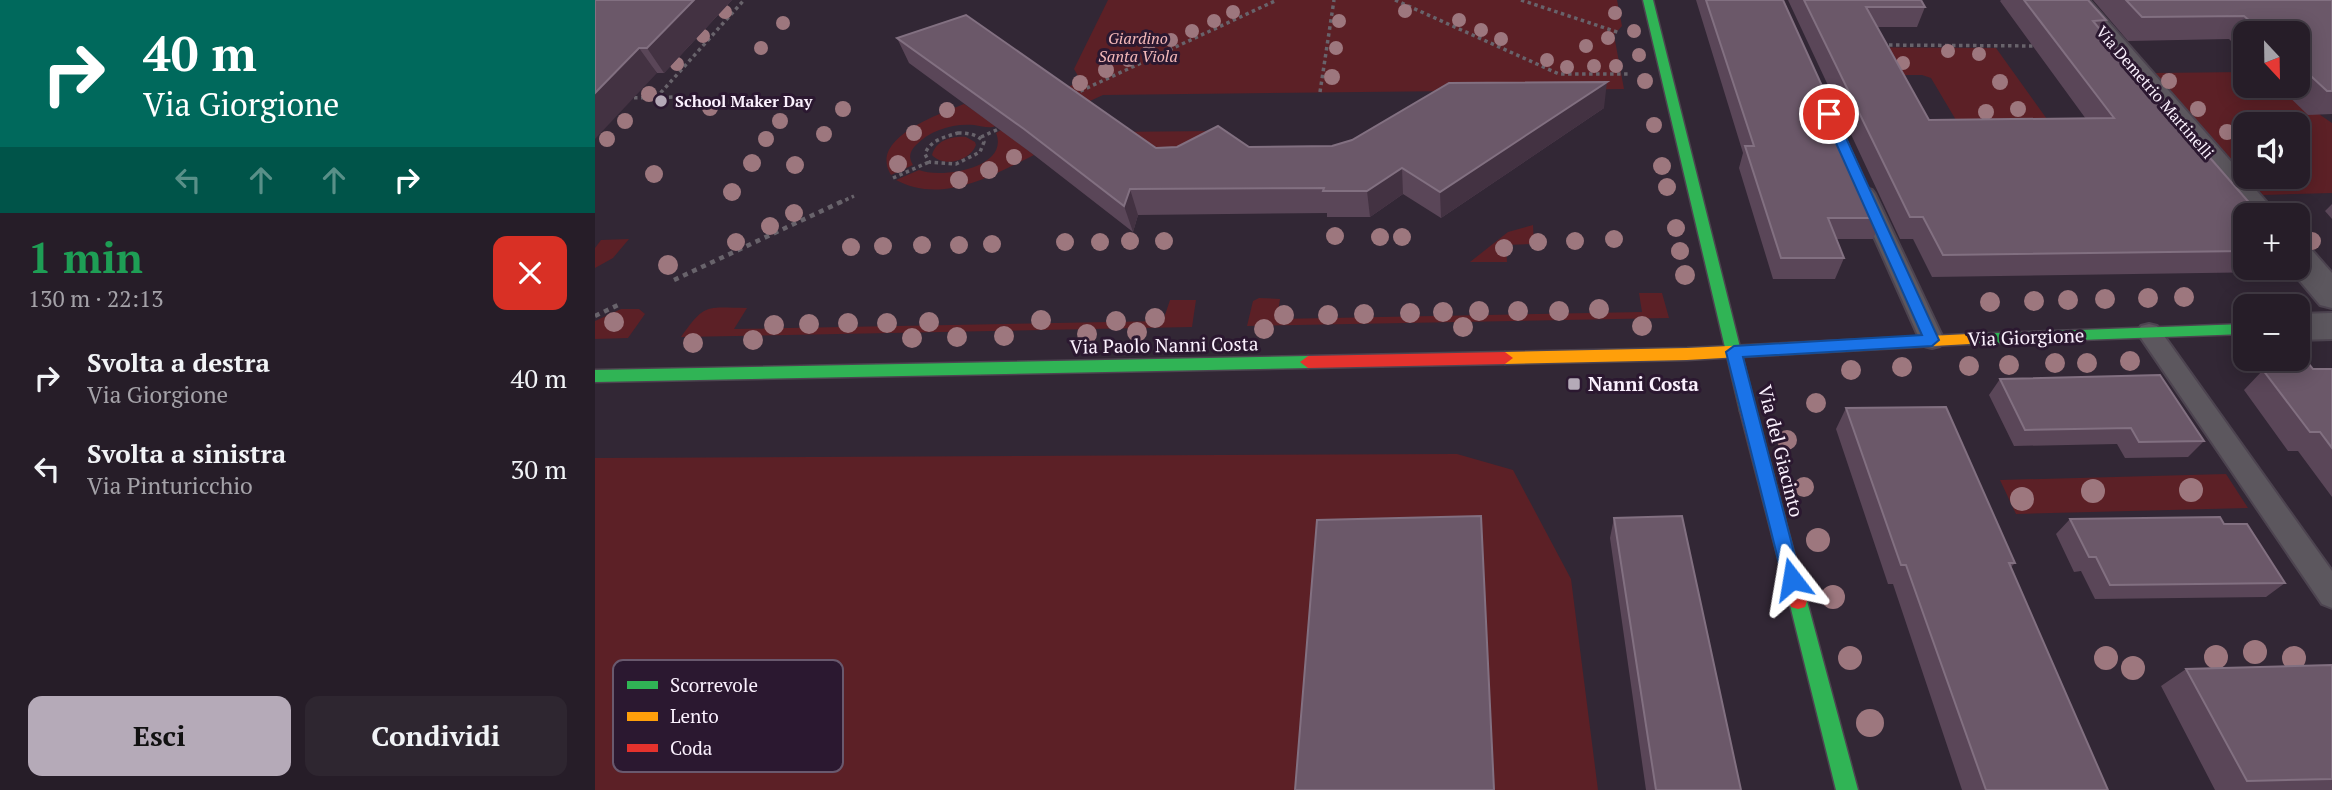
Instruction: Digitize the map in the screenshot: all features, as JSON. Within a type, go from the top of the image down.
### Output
[{"type":"street","name":"Via del Giacinto","points":[[1648,0],[1734,352],[1847,790]]},
{"type":"street","name":"Via Demetrio Martinelli","points":[[2075,0],[2252,203]]},
{"type":"street","points":[[2310,270],[2332,296]]},
{"type":"street","points":[[2310,327],[2332,326]]},
{"type":"street","name":"Via Giorgione","points":[[1734,352],[1932,340],[2233,329]]},
{"type":"street","name":"Via Paolo Nanni Costa","points":[[595,376],[1734,352]]},
{"type":"lane","points":[[1855,172],[1932,340]]},
{"type":"lane","points":[[2149,332],[2332,595]]},
{"type":"path","points":[[656,97],[744,0]]},
{"type":"path","points":[[1067,97],[1277,0]]},
{"type":"path","points":[[1320,92],[1334,0]]},
{"type":"path","points":[[1395,0],[1559,74],[1636,74]]},
{"type":"path","points":[[1521,0],[1628,36]]},
{"type":"path","points":[[1877,45],[2044,46]]},
{"type":"path","points":[[623,98],[678,97]]},
{"type":"path","points":[[929,162],[925,153],[927,148],[940,138],[967,132],[981,137],[1005,126]]},
{"type":"path","points":[[893,178],[929,162],[946,166],[966,162],[983,147],[981,137]]},
{"type":"path","points":[[674,280],[854,196]]},
{"type":"path","points":[[595,316],[618,305]]},
{"type":"green space","name":"Giardino Santa Viola","points":[[1108,0],[1617,0],[1622,26],[1614,35],[1624,89],[1103,95],[1011,137],[1034,155],[984,178],[949,188],[931,189],[913,187],[896,180],[919,170],[942,173],[971,168],[984,162],[993,155],[998,145],[996,133],[1001,130],[996,126],[958,125],[935,132],[912,150],[910,157],[913,165],[891,175],[887,162],[889,150],[910,129],[924,121],[964,104],[991,122],[1081,81],[1074,69]]},
{"type":"green space","points":[[1821,47],[1996,48],[2115,214],[1966,137],[1931,78],[1922,75],[1842,75]]},
{"type":"green space","points":[[2233,72],[2233,98],[2296,98],[2332,123],[2332,193],[2263,195],[2258,189],[2310,189],[2310,112],[2233,112],[2233,161],[2155,73]]},
{"type":"green space","points":[[1216,131],[1184,173],[1105,132]]},
{"type":"green space","points":[[966,137],[976,145],[963,159],[950,162],[932,155],[937,146],[945,140]]},
{"type":"green space","points":[[1533,225],[1534,244],[1506,245],[1507,262],[1470,262],[1508,232]]},
{"type":"green space","points":[[629,239],[613,258],[595,268],[595,248],[601,240]]},
{"type":"green space","points":[[1639,293],[1662,293],[1669,318],[1247,326],[1253,301],[1259,298],[1280,299],[1277,319],[1642,312]]},
{"type":"green space","points":[[1170,300],[1196,300],[1192,327],[681,337],[702,312],[715,308],[747,308],[734,329],[1163,321]]},
{"type":"green space","points":[[621,309],[639,309],[645,314],[628,338],[595,339],[595,321]]},
{"type":"green space","points":[[1457,454],[1513,470],[1571,579],[1598,790],[595,790],[595,458]]},
{"type":"green space","points":[[2226,474],[2248,508],[2016,514],[2000,480]]},
{"type":"building","points":[[595,0],[694,0],[647,48],[639,48],[595,93]]},
{"type":"building","points":[[1706,0],[1783,0],[1882,218],[1828,218],[1844,258],[1781,258],[1745,146],[1754,146]]},
{"type":"building","points":[[1804,0],[1921,0],[1925,7],[1866,7],[1929,120],[2114,118],[2024,0],[2088,0],[2106,20],[2093,21],[2233,184],[2233,189],[2237,189],[2250,203],[2233,203],[2233,251],[1943,255],[1923,217],[1910,217]]},
{"type":"building","points":[[2126,0],[2332,0],[2332,91],[2327,91],[2310,75],[2310,21],[2250,21],[2244,16],[2142,17]]},
{"type":"building","points":[[966,15],[1156,148],[1177,147],[1218,126],[1249,147],[1332,146],[1352,140],[1449,83],[1607,82],[1440,192],[1402,168],[1367,191],[1323,191],[1324,188],[1130,189],[1124,206],[1024,129],[897,38]]},
{"type":"building","points":[[2310,365],[2313,369],[2332,369],[2332,448],[2320,432],[2310,432],[2264,371],[2310,371]]},
{"type":"building","points":[[2160,375],[2204,441],[2139,442],[2131,428],[2025,430],[2000,379]]},
{"type":"building","points":[[1946,407],[2015,563],[2009,563],[2108,790],[1986,790],[1906,565],[1901,565],[1846,408]]},
{"type":"building","points":[[1481,516],[1494,790],[1295,790],[1317,520]]},
{"type":"building","points":[[1682,516],[1741,790],[1656,790],[1614,518]]},
{"type":"building","points":[[2220,517],[2224,524],[2247,524],[2285,583],[2110,585],[2096,557],[2089,557],[2070,519]]},
{"type":"building","points":[[2332,665],[2332,779],[2247,781],[2186,669]]},
{"type":"traffic: fast","points":[[1648,0],[1748,411]]},
{"type":"traffic: fast","points":[[1969,339],[2233,329]]},
{"type":"traffic: fast","points":[[595,376],[1308,362]]},
{"type":"traffic: fast","points":[[1798,601],[1847,790]]},
{"type":"traffic: slow","points":[[1505,358],[1687,354],[1969,339]]},
{"type":"traffic: jam","points":[[1308,362],[1505,358]]},
{"type":"traffic: jam","points":[[1748,411],[1798,601]]},
{"type":"place","name":"School Maker Day","points":[[661,101]]},
{"type":"place","name":"Nanni Costa","points":[[1574,384]]},
{"type":"route","points":[[1792,579],[1734,352],[1932,340],[1829,114]]}]
